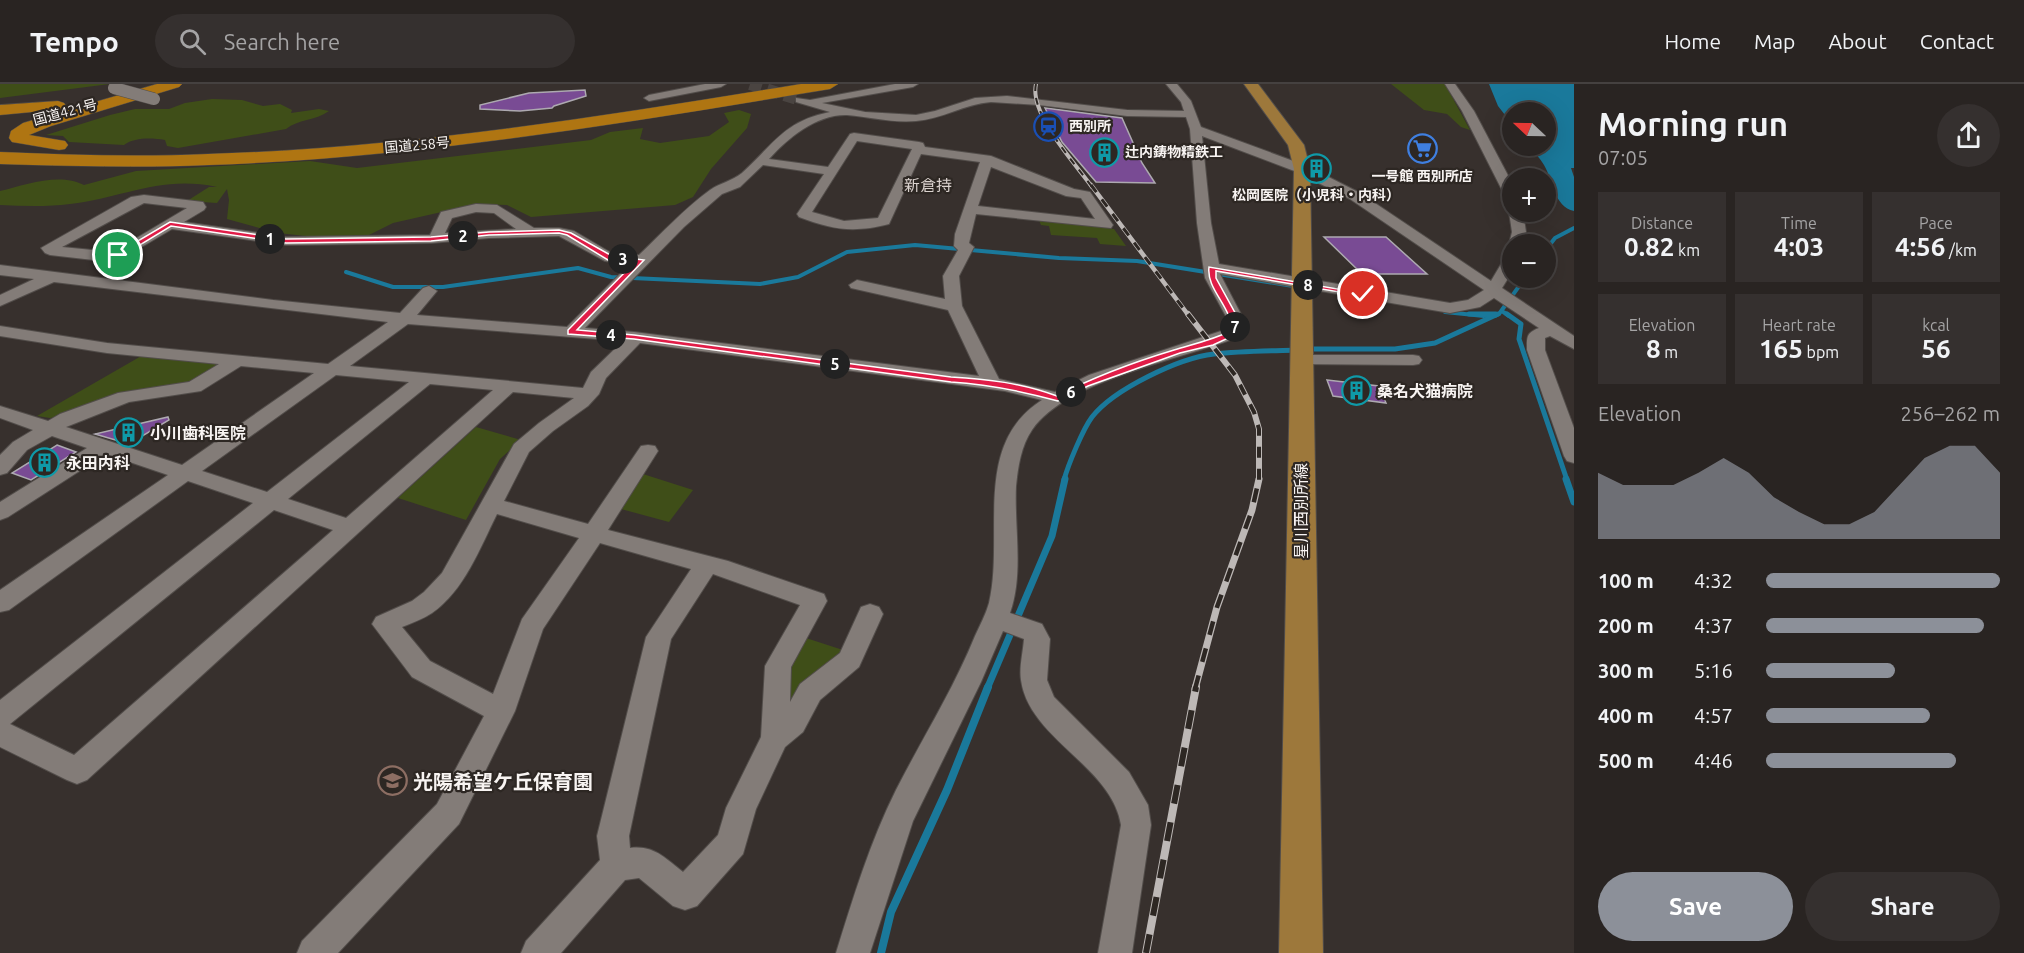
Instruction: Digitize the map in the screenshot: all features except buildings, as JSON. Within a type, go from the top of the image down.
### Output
[{"type":"highway","name":"国道421号","points":[[0,126],[164,84]]},
{"type":"highway","points":[[174,84],[28,127],[17,135],[18,138],[26,141],[58,145],[154,150],[181,154]]},
{"type":"highway","name":"国道258号","points":[[0,158],[137,161],[297,156],[471,140],[549,130],[830,84]]},
{"type":"highway","name":"国道421号","points":[[0,126],[154,89]]},
{"type":"highway","points":[[0,110],[60,106],[154,89]]},
{"type":"highway","name":"国道258号","points":[[0,150],[83,154],[181,154],[324,147],[478,134],[802,96]]},
{"type":"highway","points":[[0,116],[3,123],[0,126]]},
{"type":"highway","points":[[0,163],[100,165],[137,161]]},
{"type":"main road","name":"星川西別所線","points":[[1251,84],[1296,145],[1302,169],[1301,953]]},
{"type":"street","points":[[649,98],[721,84]]},
{"type":"street","points":[[802,96],[914,84]]},
{"type":"street","points":[[853,953],[869,895],[888,844],[906,803],[978,661],[1001,601],[1009,465],[1018,437],[1025,426],[1058,399],[1086,384],[1178,351],[1211,344],[1235,332],[1236,320],[1212,271],[1204,223],[1196,129],[1186,101],[1171,84]]},
{"type":"street","points":[[1450,84],[1468,111],[1502,177]]},
{"type":"street","points":[[114,88],[154,89]]},
{"type":"street","points":[[802,96],[845,112],[902,117],[927,117],[973,101],[1003,99],[1120,113],[1192,114]]},
{"type":"street","points":[[916,106],[942,112]]},
{"type":"street","points":[[571,332],[641,260],[717,191],[735,184],[785,135],[812,119],[845,112]]},
{"type":"street","points":[[878,140],[902,117]]},
{"type":"street","points":[[1196,129],[1302,169],[1355,196],[1574,344]]},
{"type":"street","points":[[854,137],[878,140],[919,146],[884,220],[865,226],[838,227],[804,214],[854,137]]},
{"type":"street","points":[[917,150],[987,159],[1071,193],[1085,195],[1106,225],[970,209]]},
{"type":"street","points":[[987,159],[962,234],[964,249],[951,276],[954,306],[991,382]]},
{"type":"street","points":[[759,161],[832,171]]},
{"type":"street","points":[[136,200],[198,205],[199,207],[170,224],[118,255],[91,255],[50,250],[49,248],[136,200]]},
{"type":"street","points":[[431,257],[442,238],[446,215],[476,208],[497,209],[530,232]]},
{"type":"street","points":[[170,224],[286,241],[442,238],[565,232],[610,258],[641,260]]},
{"type":"street","points":[[0,301],[53,277],[91,255]]},
{"type":"street","points":[[0,270],[261,304],[634,337],[951,379],[991,382],[1036,391],[1058,399]]},
{"type":"street","points":[[1212,271],[1301,287],[1450,308],[1467,307],[1495,291],[1502,277]]},
{"type":"street","points":[[857,285],[954,306]]},
{"type":"street","points":[[0,603],[404,318],[429,291]]},
{"type":"street","points":[[1552,329],[1536,335],[1536,350],[1574,456]]},
{"type":"street","points":[[0,331],[81,345],[589,394]]},
{"type":"street","points":[[501,711],[422,669],[385,624],[421,608],[434,599],[451,579],[520,449],[589,394],[598,376],[631,344],[634,337]]},
{"type":"street","points":[[1302,349],[1413,360]]},
{"type":"street","points":[[0,468],[20,446],[81,412],[125,397],[203,384],[239,360]]},
{"type":"street","points":[[0,716],[426,378]]},
{"type":"street","points":[[0,733],[77,771],[509,386]]},
{"type":"street","points":[[0,412],[349,528]]},
{"type":"street","points":[[0,512],[103,447]]},
{"type":"street","points":[[314,953],[448,814],[501,711],[531,626],[648,451]]},
{"type":"street","points":[[490,504],[707,564],[815,601],[778,666],[775,738],[741,808],[732,843],[685,894],[644,862],[617,865],[538,953]]},
{"type":"street","points":[[617,865],[613,836],[659,637],[707,564]]},
{"type":"street","points":[[775,738],[793,723],[810,692],[850,660],[870,614]]},
{"type":"street","points":[[995,618],[1033,631],[1037,639],[1034,680],[1043,704],[1118,782],[1133,805],[1136,825],[1115,953]]},
{"type":"green space","points":[[0,84],[110,84],[0,98]]},
{"type":"green space","points":[[1391,84],[1445,84],[1470,130],[1461,127],[1447,114],[1424,110]]},
{"type":"green space","points":[[212,99],[242,100],[263,106],[280,104],[292,110],[291,113],[319,109],[329,111],[286,129],[178,148],[167,146],[165,140],[160,139],[138,139],[124,145],[69,142],[63,136],[46,135],[135,109],[169,109],[185,103]]},
{"type":"green space","points":[[739,110],[751,114],[747,128],[711,169],[693,197],[675,205],[531,217],[507,205],[477,204],[393,223],[367,236],[306,236],[278,233],[227,219],[229,200],[227,189],[217,203],[187,201],[209,187],[217,187],[197,184],[160,186],[61,205],[0,205],[0,191],[20,186],[53,180],[74,181],[84,185],[136,171],[310,161],[357,168],[591,140],[610,132],[643,128],[640,139],[660,143],[709,136],[729,122],[724,113]]},
{"type":"green space","points":[[1038,218],[1114,229],[1126,246],[1100,244],[1097,238],[1051,235],[1049,226],[1041,225]]},
{"type":"green space","points":[[143,355],[218,362],[219,368],[190,383],[131,391],[62,416],[50,418],[37,416]]},
{"type":"green space","points":[[476,427],[521,440],[500,459],[466,520],[398,498]]},
{"type":"green space","points":[[643,474],[693,490],[669,522],[621,509]]},
{"type":"green space","points":[[806,638],[846,651],[787,713],[788,669]]},
{"type":"water","points":[[1489,84],[1574,84],[1574,168],[1571,168],[1574,177],[1574,211],[1562,204],[1556,194],[1556,168],[1546,168],[1538,156],[1556,156],[1556,102],[1502,102],[1502,111]]},
{"type":"waterway","points":[[1556,237],[1574,228]]},
{"type":"waterway","points":[[346,272],[393,287],[443,287],[578,268],[611,277],[760,284],[798,277],[847,252],[915,245],[1059,258],[1137,261],[1293,286]]},
{"type":"waterway","points":[[1499,314],[1518,288]]},
{"type":"waterway","points":[[1502,311],[1509,316]]},
{"type":"waterway","points":[[1445,312],[1484,316]]},
{"type":"waterway","points":[[1469,314],[1496,314]]},
{"type":"waterway","points":[[1307,349],[1395,349],[1435,343],[1497,314]]},
{"type":"waterway","points":[[1486,316],[1497,314]]},
{"type":"waterway","points":[[1495,316],[1499,314]]},
{"type":"waterway","points":[[1507,314],[1521,324],[1519,339],[1567,480]]},
{"type":"waterway","points":[[1064,480],[1076,447],[1092,417],[1115,396],[1148,376],[1183,362],[1214,354],[1297,350]]},
{"type":"waterway","points":[[987,689],[1052,536],[1065,479]]},
{"type":"waterway","points":[[1566,479],[1574,502]]},
{"type":"waterway","points":[[881,953],[891,912],[947,790],[988,687]]},
{"type":"tunnel","points":[[750,84],[800,100]]},
{"type":"railway","points":[[1036,84],[1039,109],[1046,123],[1092,187]]},
{"type":"railway","points":[[1091,185],[1189,316]]},
{"type":"railway","points":[[1188,314],[1235,375],[1254,412],[1259,429],[1259,479]]},
{"type":"railway","points":[[1195,689],[1217,607],[1252,510],[1259,479]]},
{"type":"railway","points":[[1146,953],[1196,687]]},
{"type":"place","name":"西別所","points":[[1048,126]]},
{"type":"place","name":"一号館 西別所店","points":[[1422,149]]},
{"type":"place","name":"辻内鋳物精鉄工","points":[[1104,152]]},
{"type":"place","name":"松岡医院（小児科・内科）","points":[[1316,168]]},
{"type":"place","name":"桑名犬猫病院","points":[[1356,391]]},
{"type":"place","name":"小川歯科医院","points":[[129,433]]},
{"type":"place","name":"永田内科","points":[[45,463]]},
{"type":"place","name":"光陽希望ケ丘保育園","points":[[392,781]]},
{"type":"district","name":"新倉持","points":[[928,185]]},
{"type":"route","points":[[118,255],[170,224],[203,227],[286,241],[431,239],[559,231],[569,234],[610,258],[641,260],[571,332],[634,337],[951,379],[991,382],[1036,391],[1058,399],[1086,384],[1178,351],[1211,344],[1235,332],[1236,320],[1213,278],[1212,268],[1363,294]]}]
